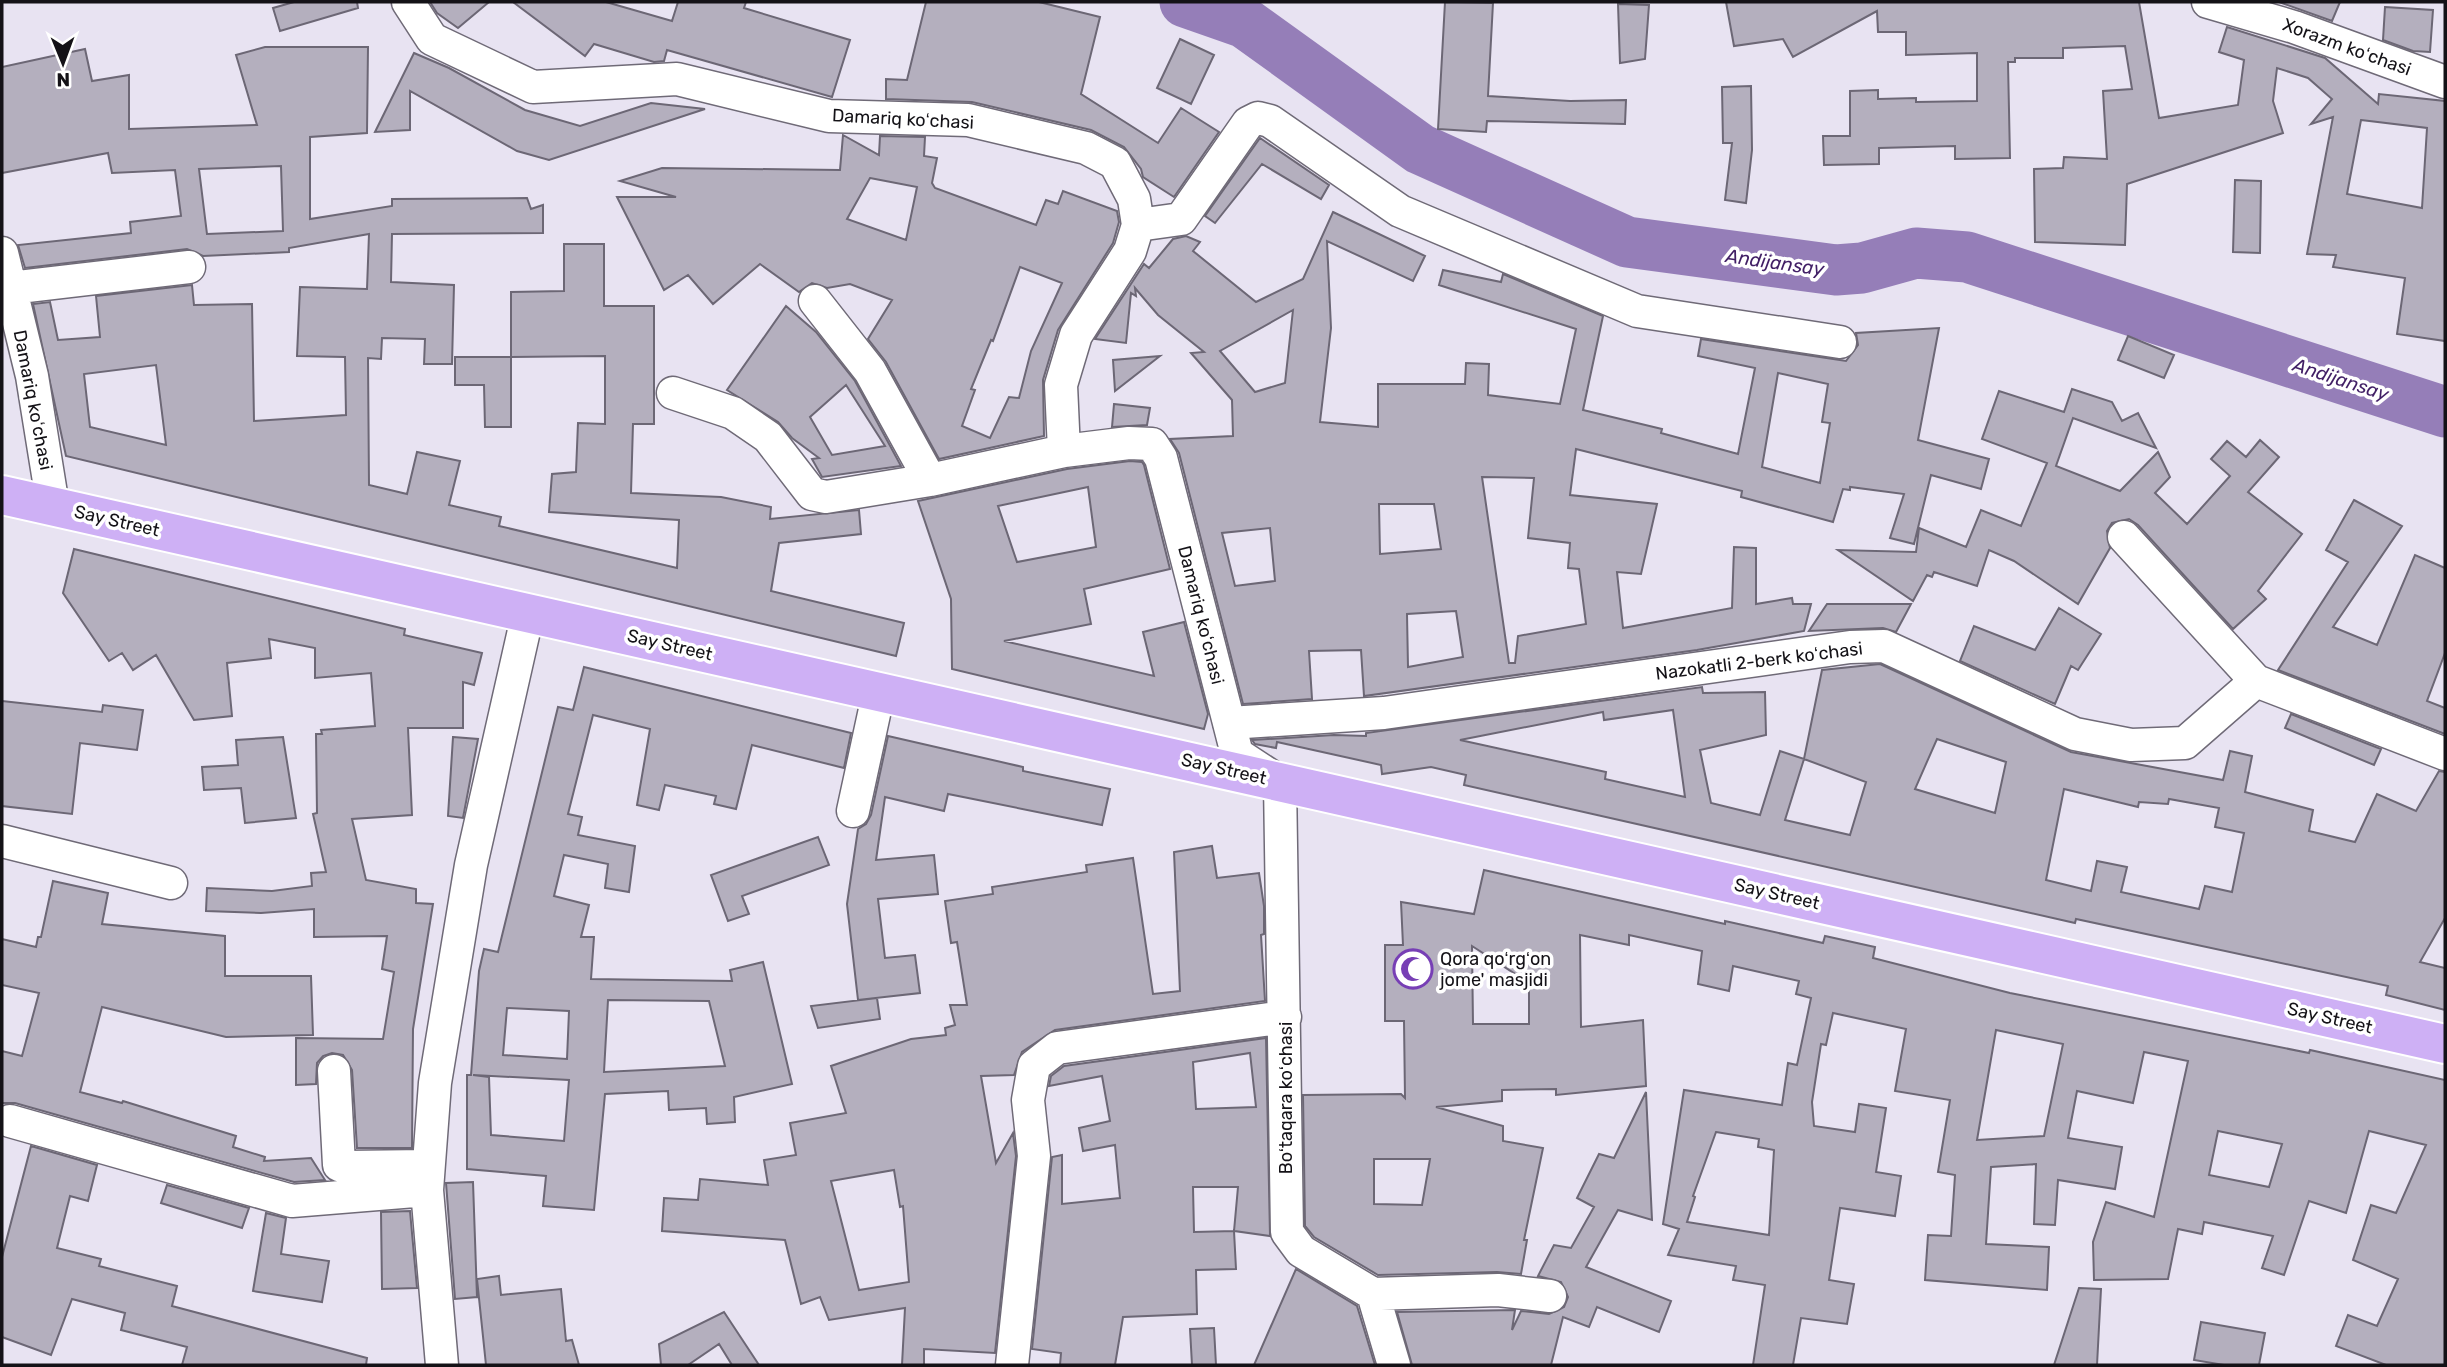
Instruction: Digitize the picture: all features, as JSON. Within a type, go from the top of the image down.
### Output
[{"type":"main road","name":"Say Street","points":[[2,495],[2445,1044]]},
{"type":"street","name":"Damariq koʻchasi","points":[[408,2],[432,39],[533,87],[677,79],[830,116],[968,120],[1086,148],[1115,163],[1134,199],[1138,225]]},
{"type":"street","name":"Xorazm koʻchasi","points":[[2208,2],[2294,27],[2445,82]]},
{"type":"street","points":[[673,393],[733,413],[768,437],[812,494],[826,497],[930,480],[1064,451],[1061,385],[1076,335],[1130,251],[1138,225],[1181,219],[1248,123],[1258,118],[1270,121],[1400,211],[1637,311],[1840,342]]},
{"type":"street","name":"Damariq koʻchasi","points":[[2,253],[32,376],[53,506]]},
{"type":"street","points":[[10,288],[189,267]]},
{"type":"street","points":[[816,301],[870,371],[930,480]]},
{"type":"street","name":"Damariq koʻchasi","points":[[1064,451],[1129,443],[1152,444],[1161,458],[1237,754],[1280,782]]},
{"type":"street","points":[[2124,537],[2256,681],[2445,754]]},
{"type":"street","points":[[442,1365],[427,1178],[435,1083],[471,865],[528,613]]},
{"type":"street","name":"Nazokatli 2-berk koʻchasi","points":[[1229,723],[1384,713],[1850,647],[1884,646],[2075,734],[2131,745],[2185,743],[2256,681]]},
{"type":"street","points":[[853,811],[878,691]]},
{"type":"street","name":"Boʻtaqara koʻchasi","points":[[1280,782],[1287,1233],[1301,1251],[1373,1294]]},
{"type":"street","points":[[2,841],[171,883]]},
{"type":"street","points":[[1012,1365],[1034,1156],[1028,1100],[1034,1066],[1057,1048],[1285,1017]]},
{"type":"street","points":[[334,1071],[339,1165],[427,1178]]},
{"type":"street","points":[[10,1121],[292,1201],[427,1178]]},
{"type":"street","points":[[1394,1365],[1373,1294],[1498,1290],[1550,1296]]},
{"type":"building","points":[[294,2],[357,2],[358,8],[280,31],[273,8]]},
{"type":"building","points":[[430,2],[489,2],[458,28],[437,13]]},
{"type":"building","points":[[513,2],[606,2],[672,21],[678,2],[746,2],[744,8],[850,40],[832,97],[667,50],[664,61],[654,62],[594,44],[585,56]]},
{"type":"building","points":[[926,2],[1039,2],[1100,17],[1081,94],[1158,143],[1181,108],[1219,132],[1174,197],[1143,177],[1141,169],[1124,147],[1091,130],[972,102],[886,99],[886,79],[907,80]]},
{"type":"building","points":[[1445,2],[1493,3],[1488,96],[1570,101],[1626,100],[1625,124],[1487,121],[1486,132],[1438,129]]},
{"type":"building","points":[[1726,2],[2139,2],[2159,118],[2238,105],[2244,60],[2219,52],[2227,27],[2325,58],[2378,104],[2379,94],[2445,101],[2445,341],[2397,334],[2405,278],[2333,267],[2336,255],[2307,254],[2333,117],[2311,124],[2332,99],[2308,78],[2277,68],[2273,101],[2283,133],[2127,184],[2125,245],[2035,242],[2034,169],[2063,168],[2064,157],[2107,159],[2103,91],[2132,89],[2125,46],[2063,48],[2063,58],[2015,58],[2015,62],[2008,62],[2010,158],[1955,159],[1955,146],[1879,148],[1879,164],[1824,165],[1823,136],[1850,136],[1850,91],[1878,90],[1878,99],[1916,98],[1916,102],[1977,101],[1977,53],[1906,55],[1906,32],[1878,32],[1877,11],[1793,57],[1783,39],[1734,46]],"holes":[[[2361,120],[2427,128],[2422,208],[2347,194]]]},
{"type":"building","points":[[2279,2],[2340,2],[2332,21]]},
{"type":"building","points":[[1618,4],[1649,5],[1645,59],[1620,63]]},
{"type":"building","points":[[2385,7],[2433,10],[2430,52],[2413,51],[2383,40]]},
{"type":"building","points":[[1180,39],[1214,55],[1191,104],[1157,88]]},
{"type":"building","points":[[265,47],[368,47],[367,133],[310,137],[310,219],[392,206],[392,199],[527,198],[531,209],[543,205],[543,233],[392,234],[391,282],[454,285],[452,364],[424,364],[425,339],[382,338],[381,359],[368,358],[369,485],[407,494],[417,452],[460,461],[449,505],[501,517],[499,526],[677,568],[679,520],[549,512],[552,474],[576,472],[578,423],[605,424],[605,356],[511,357],[511,292],[564,291],[564,244],[604,244],[604,306],[654,306],[654,424],[633,424],[631,493],[721,497],[771,507],[770,519],[859,510],[861,534],[779,543],[771,591],[904,623],[896,656],[66,456],[33,304],[50,302],[58,340],[100,337],[96,296],[192,285],[194,305],[252,304],[254,421],[346,415],[345,357],[297,356],[300,287],[367,289],[369,234],[289,248],[289,252],[203,256],[187,249],[25,268],[18,245],[131,233],[130,222],[181,216],[175,170],[112,173],[108,153],[2,173],[2,67],[85,49],[92,81],[129,75],[129,129],[257,125],[236,55]],"holes":[[[281,166],[283,231],[207,234],[199,169]],[[156,365],[166,445],[90,427],[84,374]]]},
{"type":"building","points":[[414,53],[449,68],[525,110],[580,126],[651,103],[705,109],[549,160],[517,151],[410,91],[410,130],[375,132]]},
{"type":"building","points":[[1751,86],[1752,150],[1746,203],[1725,200],[1732,143],[1723,143],[1722,87]]},
{"type":"building","points":[[843,135],[879,155],[880,136],[925,137],[924,156],[937,158],[932,183],[935,188],[1036,225],[1046,200],[1058,204],[1063,191],[1117,211],[1119,222],[1113,243],[1058,330],[1043,380],[1044,436],[939,459],[886,362],[868,339],[892,300],[850,284],[827,288],[812,283],[799,292],[760,264],[713,304],[688,275],[664,290],[617,197],[676,197],[620,181],[662,168],[840,170]],"holes":[[[870,178],[917,187],[906,240],[847,219]],[[1020,267],[1062,283],[1031,351],[1019,398],[1009,397],[990,438],[962,426],[975,390],[971,389],[991,340],[993,341]]]},
{"type":"building","points":[[1260,138],[1329,185],[1321,199],[1262,164],[1215,223],[1205,216]]},
{"type":"building","points":[[2235,180],[2261,181],[2260,253],[2233,252]]},
{"type":"building","points":[[1333,212],[1425,256],[1413,281],[1327,241],[1331,328],[1320,422],[1378,427],[1378,384],[1465,384],[1466,363],[1489,364],[1488,395],[1560,404],[1576,329],[1439,285],[1443,270],[1501,282],[1503,274],[1603,316],[1583,410],[1662,429],[1661,433],[1738,454],[1755,368],[1698,356],[1701,339],[1846,361],[1858,345],[1856,333],[1939,328],[1918,440],[1989,459],[1981,489],[1931,475],[1914,544],[1890,538],[1904,494],[1850,487],[1850,490],[1843,489],[1833,522],[1741,497],[1742,491],[1576,449],[1570,495],[1657,504],[1641,574],[1617,572],[1623,628],[1732,608],[1734,547],[1756,548],[1756,604],[1792,598],[1793,604],[1811,604],[1804,631],[1697,650],[1364,696],[1361,650],[1309,651],[1312,699],[1243,704],[1179,453],[1170,439],[1233,436],[1232,400],[1191,353],[1204,352],[1158,315],[1135,288],[1136,296],[1131,293],[1126,343],[1095,339],[1144,264],[1149,268],[1173,239],[1186,236],[1200,242],[1193,251],[1256,302],[1303,279]],"holes":[[[1293,310],[1285,383],[1255,392],[1220,351]],[[1778,373],[1828,384],[1822,422],[1830,423],[1820,483],[1762,467]],[[1482,477],[1534,478],[1528,538],[1570,543],[1568,568],[1579,569],[1586,624],[1518,636],[1515,663],[1509,663]],[[1379,504],[1434,504],[1441,549],[1380,554]],[[1270,528],[1275,581],[1235,586],[1222,533]],[[1456,611],[1463,657],[1408,667],[1407,614]]]},
{"type":"building","points":[[786,306],[816,332],[855,381],[901,466],[822,477],[812,459],[819,458],[792,438],[778,422],[727,390]],"holes":[[[846,385],[885,446],[832,455],[810,417]]]},
{"type":"building","points":[[2128,336],[2174,355],[2164,378],[2118,360]]},
{"type":"building","points":[[1160,356],[1115,391],[1113,360]]},
{"type":"building","points":[[455,357],[511,357],[511,427],[485,427],[484,385],[455,385]]},
{"type":"building","points":[[2072,389],[2112,402],[2122,421],[2138,413],[2156,448],[2073,418],[2056,466],[2120,491],[2158,452],[2170,477],[2155,493],[2187,524],[2230,476],[2211,459],[2227,441],[2246,457],[2260,440],[2279,457],[2248,492],[2302,534],[2258,591],[2266,599],[2233,629],[2138,525],[2129,519],[2112,523],[2107,531],[2110,548],[2078,604],[2014,561],[1989,550],[1977,586],[1934,572],[1932,577],[1927,575],[1913,601],[1838,550],[1916,552],[1919,528],[1966,547],[1981,510],[2021,526],[2047,463],[1982,439],[1999,391],[2064,412]]},
{"type":"building","points":[[1114,404],[1150,408],[1147,425],[1112,427]]},
{"type":"building","points":[[1130,461],[1142,462],[1170,569],[1084,589],[1091,624],[1004,641],[1154,676],[1143,632],[1184,622],[1208,714],[1204,729],[952,669],[951,599],[918,501],[1067,469]],"holes":[[[1088,487],[1096,547],[1017,562],[998,506]]]},
{"type":"building","points":[[2354,500],[2402,526],[2333,627],[2377,645],[2415,555],[2445,568],[2445,653],[2427,701],[2445,708],[2445,734],[2278,670],[2348,562],[2326,550]]},
{"type":"building","points":[[74,549],[405,629],[404,635],[482,653],[474,685],[463,682],[463,728],[408,728],[412,815],[352,819],[366,880],[416,889],[416,903],[433,904],[413,1029],[412,1148],[357,1148],[352,1070],[343,1055],[332,1053],[323,1056],[317,1063],[316,1084],[296,1085],[296,1038],[383,1039],[394,972],[382,969],[387,936],[314,937],[314,909],[261,913],[206,911],[207,888],[272,891],[312,886],[311,873],[326,872],[313,814],[317,813],[316,734],[322,734],[321,730],[375,726],[371,673],[315,678],[315,648],[269,639],[271,658],[227,663],[232,716],[194,720],[156,655],[133,670],[122,653],[109,661],[63,593]]},
{"type":"building","points":[[1827,604],[1911,604],[1896,632],[1883,628],[1809,631]]},
{"type":"building","points":[[2059,608],[2101,634],[2078,670],[2071,666],[2055,704],[1960,661],[1974,626],[2035,650]]},
{"type":"building","points":[[1880,664],[2071,752],[2223,780],[2230,751],[2252,756],[2245,792],[2313,810],[2309,831],[2355,842],[2377,794],[2416,811],[2439,771],[2445,772],[2445,918],[2420,962],[2445,968],[2445,1010],[2386,995],[2388,986],[2076,919],[2075,923],[1464,785],[1466,775],[1431,767],[1382,774],[1381,765],[1277,742],[1276,748],[1255,744],[1252,740],[1334,735],[1366,736],[1366,733],[1702,687],[1703,693],[1765,692],[1766,735],[1700,750],[1711,803],[1760,815],[1780,751],[1804,759],[1822,670]],"holes":[[[1673,710],[1685,797],[1605,779],[1606,772],[1460,740],[1603,712],[1604,720]],[[1937,739],[2006,762],[1995,813],[1915,789]],[[1804,759],[1866,782],[1850,835],[1785,820]],[[2064,789],[2138,807],[2139,802],[2168,804],[2169,799],[2219,808],[2215,827],[2244,833],[2232,892],[2205,886],[2199,909],[2121,892],[2127,867],[2097,861],[2091,891],[2046,880]]]},
{"type":"building","points":[[584,667],[851,733],[844,768],[752,745],[736,809],[714,804],[716,796],[665,785],[659,810],[637,805],[650,729],[593,715],[568,814],[582,817],[578,835],[635,846],[629,892],[605,888],[608,864],[564,855],[554,896],[589,905],[581,937],[594,937],[591,979],[732,981],[730,970],[763,962],[792,1084],[734,1097],[735,1122],[707,1124],[706,1108],[669,1110],[668,1091],[605,1094],[594,1210],[543,1206],[546,1176],[467,1169],[467,1075],[471,1075],[479,971],[484,949],[498,952],[558,707],[573,710]],"holes":[[[608,1000],[709,1001],[725,1066],[604,1072]],[[507,1008],[569,1011],[567,1059],[503,1055]],[[473,1075],[569,1080],[564,1141],[491,1135],[489,1077]]]},
{"type":"building","points":[[2,701],[102,712],[103,705],[143,710],[137,750],[80,743],[72,814],[2,806]]},
{"type":"building","points":[[2291,714],[2381,749],[2374,765],[2285,728]]},
{"type":"building","points":[[888,736],[1023,767],[1023,771],[1110,789],[1102,825],[948,794],[944,811],[885,797],[876,860],[934,855],[938,894],[878,899],[885,958],[915,955],[920,993],[858,1000],[847,904],[858,829],[866,824],[871,815]]},
{"type":"building","points":[[283,737],[296,818],[245,823],[241,788],[204,790],[202,767],[238,765],[236,740]]},
{"type":"building","points":[[453,737],[478,739],[463,818],[448,816]]},
{"type":"building","points":[[818,837],[829,865],[742,896],[749,914],[728,921],[711,875]]},
{"type":"building","points":[[1212,846],[1217,878],[1259,873],[1264,906],[1264,934],[1261,935],[1265,1001],[1055,1030],[1022,1052],[1014,1075],[981,1076],[996,1163],[1013,1133],[1016,1156],[995,1353],[924,1349],[924,1365],[902,1365],[905,1308],[829,1320],[820,1297],[801,1304],[785,1240],[662,1231],[664,1198],[698,1200],[700,1179],[768,1185],[764,1160],[796,1155],[790,1123],[846,1113],[831,1066],[911,1039],[946,1035],[945,1028],[955,1025],[950,1005],[967,1005],[957,942],[951,943],[945,901],[993,894],[992,887],[1087,872],[1086,865],[1133,858],[1153,994],[1180,991],[1174,852]],"holes":[[[894,1170],[900,1207],[903,1206],[909,1282],[859,1290],[831,1181]]]},
{"type":"building","points":[[1484,870],[1823,943],[1825,936],[1875,947],[1873,958],[2010,993],[2309,1053],[2310,1050],[2445,1080],[2445,1365],[2386,1365],[2336,1346],[2348,1315],[2377,1326],[2398,1279],[2353,1260],[2371,1205],[2396,1213],[2426,1145],[2369,1131],[2346,1213],[2309,1201],[2284,1275],[2262,1268],[2273,1236],[2204,1222],[2202,1234],[2178,1229],[2168,1279],[2094,1280],[2093,1242],[2106,1202],[2154,1217],[2188,1061],[2144,1052],[2133,1103],[2077,1091],[2068,1138],[2122,1147],[2115,1189],[2058,1180],[2055,1225],[2034,1224],[2036,1164],[1991,1167],[1986,1244],[2049,1247],[2047,1290],[1925,1280],[1928,1235],[1951,1236],[1955,1175],[1938,1172],[1950,1100],[1895,1091],[1906,1029],[1833,1013],[1826,1045],[1821,1044],[1812,1102],[1814,1126],[1855,1132],[1859,1104],[1886,1108],[1876,1172],[1901,1176],[1895,1216],[1840,1208],[1829,1280],[1854,1284],[1847,1324],[1801,1318],[1793,1365],[1753,1365],[1765,1285],[1733,1280],[1736,1266],[1668,1255],[1679,1229],[1663,1224],[1684,1090],[1782,1105],[1788,1063],[1797,1065],[1811,998],[1796,994],[1799,981],[1733,966],[1729,991],[1698,984],[1702,951],[1629,935],[1629,945],[1580,935],[1581,1027],[1643,1020],[1646,1086],[1556,1095],[1556,1089],[1502,1090],[1502,1101],[1436,1107],[1503,1126],[1503,1141],[1543,1148],[1524,1240],[1527,1240],[1521,1274],[1497,1272],[1378,1275],[1314,1237],[1305,1226],[1303,1095],[1401,1094],[1405,1098],[1404,1021],[1385,1021],[1385,945],[1403,945],[1401,902],[1474,914]],"holes":[[[1472,946],[1529,983],[1529,1024],[1473,1024]],[[1996,1030],[2063,1044],[2044,1136],[1977,1140]],[[2218,1131],[2282,1144],[2269,1187],[2209,1175]],[[1716,1132],[1759,1139],[1758,1147],[1774,1150],[1769,1235],[1687,1222],[1695,1197],[1693,1196]],[[1374,1159],[1430,1159],[1422,1205],[1374,1204]]]},
{"type":"building","points":[[53,881],[108,893],[102,924],[225,936],[225,976],[311,976],[313,1035],[226,1037],[102,1007],[80,1092],[122,1103],[123,1101],[236,1136],[233,1147],[265,1157],[264,1161],[311,1158],[325,1180],[294,1182],[15,1103],[2,1103],[2,1051],[22,1056],[39,993],[2,985],[2,939],[36,947],[38,937],[41,937]]},
{"type":"building","points":[[877,998],[880,1019],[818,1028],[811,1006]]},
{"type":"building","points":[[1266,1038],[1270,1236],[1234,1231],[1236,1269],[1196,1270],[1197,1314],[1123,1317],[1115,1365],[1060,1365],[1061,1353],[1032,1349],[1052,1157],[1062,1155],[1062,1204],[1120,1198],[1115,1145],[1083,1151],[1079,1128],[1110,1121],[1102,1076],[1049,1086],[1051,1076],[1064,1066]],"holes":[[[1250,1053],[1256,1107],[1196,1109],[1193,1062]],[[1193,1187],[1238,1187],[1234,1231],[1194,1232]]]},
{"type":"building","points":[[1646,1092],[1652,1220],[1618,1210],[1586,1267],[1671,1301],[1659,1332],[1597,1307],[1589,1327],[1563,1317],[1551,1365],[1412,1365],[1397,1312],[1515,1310],[1512,1330],[1521,1311],[1549,1314],[1564,1307],[1568,1297],[1561,1282],[1538,1276],[1554,1245],[1571,1248],[1594,1207],[1577,1198],[1599,1154],[1614,1158]]},
{"type":"building","points":[[31,1146],[97,1165],[88,1201],[70,1196],[57,1248],[101,1259],[99,1266],[177,1286],[172,1306],[367,1358],[366,1365],[182,1365],[187,1347],[121,1330],[125,1313],[72,1299],[51,1355],[2,1337],[2,1257]]},
{"type":"building","points":[[473,1182],[477,1297],[455,1299],[446,1183]]},
{"type":"building","points":[[167,1185],[249,1208],[242,1228],[161,1203]]},
{"type":"building","points":[[410,1211],[417,1288],[382,1289],[381,1212]]},
{"type":"building","points":[[266,1213],[286,1218],[281,1254],[329,1261],[322,1302],[253,1291]]},
{"type":"building","points":[[1296,1269],[1357,1306],[1375,1365],[1254,1365]]},
{"type":"building","points":[[499,1276],[501,1295],[561,1289],[566,1341],[572,1340],[579,1365],[486,1365],[477,1279]]},
{"type":"building","points":[[2079,1288],[2101,1289],[2097,1365],[2054,1365]]},
{"type":"building","points":[[724,1312],[759,1365],[732,1365],[719,1344],[688,1365],[661,1365],[659,1344]]},
{"type":"building","points":[[2201,1322],[2265,1333],[2259,1365],[2224,1365],[2194,1360]]},
{"type":"building","points":[[1214,1328],[1216,1365],[1192,1365],[1190,1329]]},
{"type":"waterway","name":"Andijansay","points":[[1185,2],[1245,23],[1420,149],[1627,242],[1836,270],[1862,268],[1916,253],[1967,257],[2445,412]]},
{"type":"place","name":"Qora qoʻrgʻon jome' masjidi","points":[[1413,969]]}]
